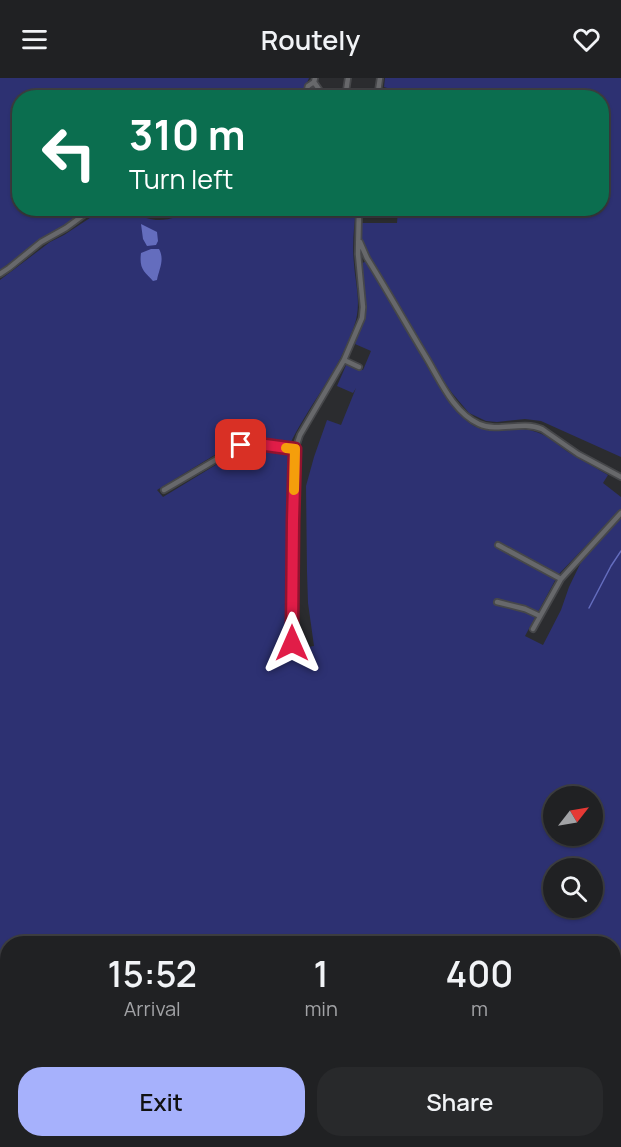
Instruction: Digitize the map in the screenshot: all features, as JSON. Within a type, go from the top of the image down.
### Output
[{"type":"street","points":[[0,274],[41,242],[82,216]]},
{"type":"street","points":[[292,632],[295,449],[300,435],[344,360],[360,325],[363,313],[358,272],[359,216]]},
{"type":"street","points":[[358,234],[363,250],[416,341],[453,400],[466,415],[485,426],[527,425],[542,429],[578,454],[621,477]]},
{"type":"street","points":[[344,360],[359,367]]},
{"type":"street","points":[[164,490],[241,445],[258,444],[295,449]]},
{"type":"street","points":[[533,629],[561,579],[621,513]]},
{"type":"street","points":[[498,545],[561,579]]},
{"type":"street","points":[[497,602],[528,610],[540,616]]},
{"type":"shaded area","points":[[0,78],[309,78],[304,90],[12,90],[12,216],[78,216],[59,230],[45,236],[0,270]]},
{"type":"shaded area","points":[[385,78],[621,78],[621,457],[541,421],[525,419],[486,421],[469,413],[441,377],[365,251],[360,233],[360,223],[397,223],[398,216],[609,216],[609,90],[394,90],[384,87]]},
{"type":"shaded area","points":[[93,216],[141,216],[161,220],[178,216],[355,216],[353,250],[358,302],[356,320],[337,365],[289,446],[241,439],[157,490],[163,497],[242,449],[253,447],[292,452],[289,630],[284,637],[292,647],[314,646],[308,603],[306,486],[327,420],[341,425],[356,388],[353,393],[337,386],[347,363],[363,370],[371,351],[355,344],[365,316],[361,264],[366,261],[440,387],[465,419],[481,429],[533,431],[552,440],[608,475],[603,483],[621,497],[621,509],[558,575],[525,636],[543,645],[582,560],[621,518],[621,936],[0,936],[0,280],[50,242]]},
{"type":"water","points":[[141,224],[157,232],[156,245],[147,246],[143,239]]},
{"type":"water","points":[[159,249],[162,257],[157,280],[153,281],[141,263],[141,253]]},
{"type":"waterway","points":[[589,608],[621,551]]},
{"type":"slow traffic","points":[[286,448],[295,449],[294,490]]},
{"type":"route","points":[[241,445],[258,444],[295,449],[292,632],[296,638],[292,643]]}]
